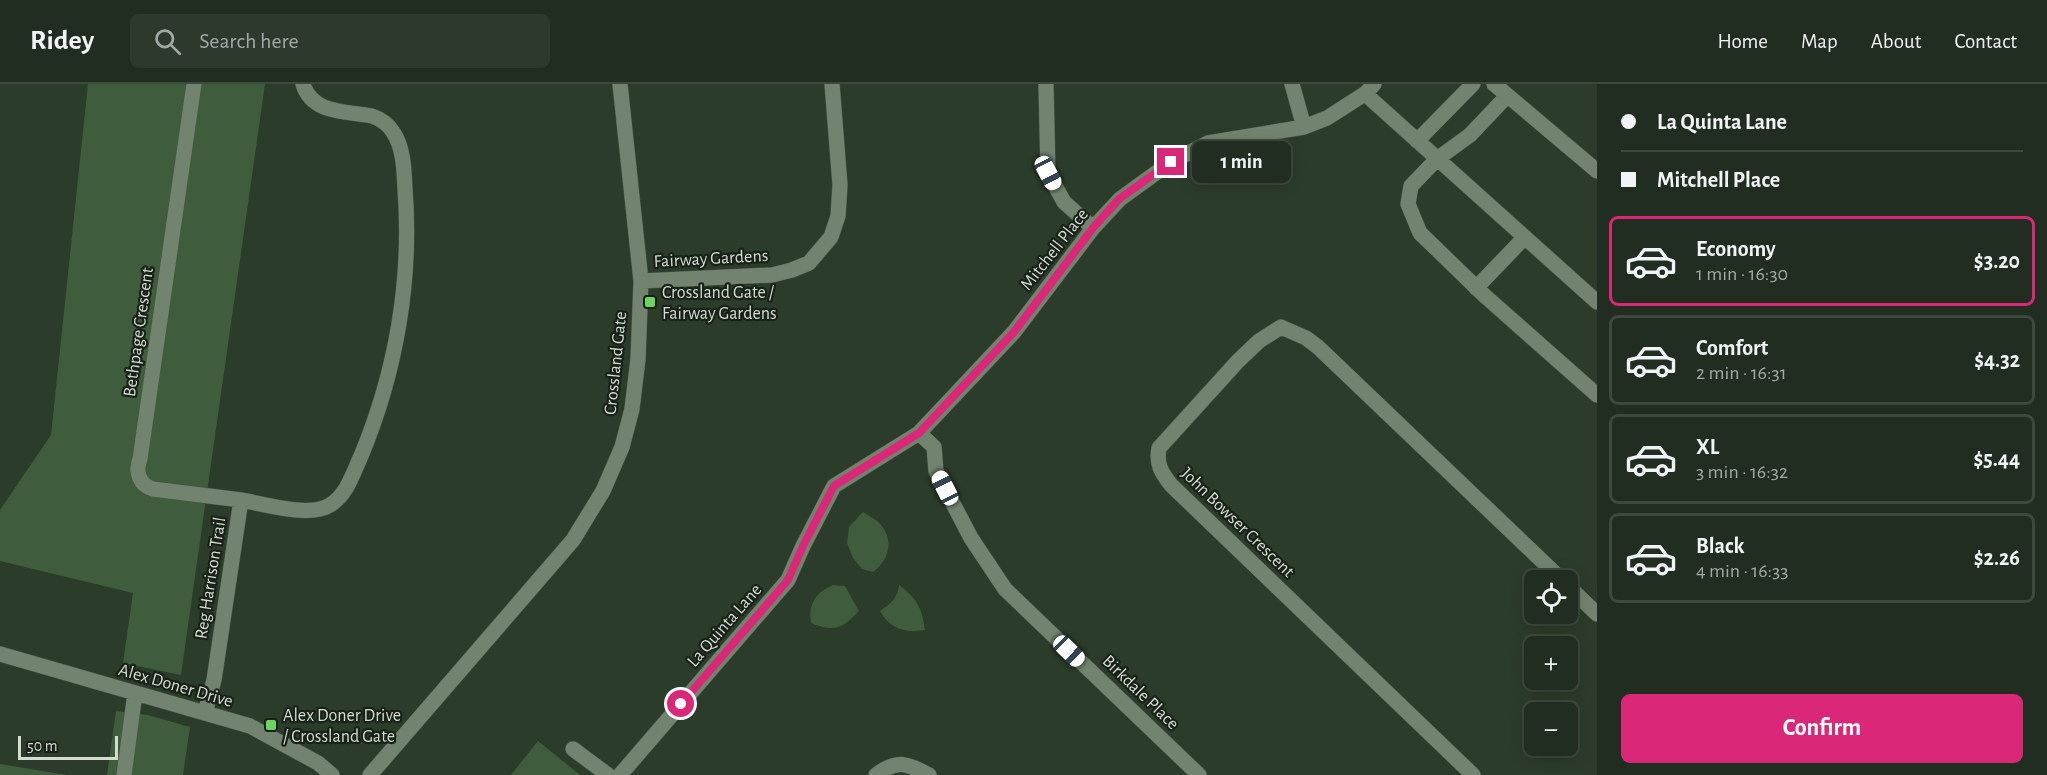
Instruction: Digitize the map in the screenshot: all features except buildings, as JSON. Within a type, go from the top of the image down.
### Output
[{"type":"street","name":"Bethpage Crescent","points":[[194,84],[141,459],[137,466],[141,482],[147,488],[241,500]]},
{"type":"street","name":"Reg Harrison Trail","points":[[205,713],[214,680],[241,500],[313,511],[332,504],[340,497],[351,479],[377,413],[395,349],[401,313],[407,232],[404,174],[394,132],[380,118],[323,108],[308,97],[303,84]]},
{"type":"street","name":"Crossland Gate","points":[[370,775],[573,540],[603,491],[622,447],[632,409],[638,359],[641,281],[620,84]]},
{"type":"street","name":"Fairway Gardens","points":[[641,281],[772,275],[809,263],[831,237],[838,216],[840,185],[831,84]]},
{"type":"street","points":[[1046,84],[1048,173],[1064,202],[1093,228]]},
{"type":"street","points":[[1292,84],[1304,127]]},
{"type":"street","points":[[1417,141],[1473,84]]},
{"type":"street","points":[[1494,84],[1597,171]]},
{"type":"street","points":[[1370,88],[1417,141],[1597,302]]},
{"type":"street","name":"Mitchell Place","points":[[834,486],[919,433],[1014,332],[1093,228],[1119,199],[1171,162],[1208,143],[1304,127],[1327,118],[1370,88]]},
{"type":"street","points":[[1508,96],[1470,135],[1437,159],[1411,186],[1408,204],[1420,233],[1476,288],[1597,395]]},
{"type":"street","points":[[1476,288],[1525,237]]},
{"type":"street","name":"John Bowser Crescent","points":[[1473,775],[1171,485],[1162,474],[1157,460],[1159,448],[1238,360],[1259,341],[1281,327],[1306,338],[1318,347],[1552,570]]},
{"type":"street","name":"Birkdale Place","points":[[919,433],[934,447],[936,471],[971,538],[1005,589],[1199,775]]},
{"type":"street","name":"La Quinta Lane","points":[[620,775],[788,580],[834,486]]},
{"type":"street","points":[[1578,596],[1597,614]]},
{"type":"street","name":"Alex Doner Drive","points":[[0,654],[250,726],[318,763],[332,775]]},
{"type":"street","points":[[124,775],[135,693]]},
{"type":"street","points":[[573,749],[608,775]]},
{"type":"street","points":[[876,775],[888,766],[908,764],[928,775]]},
{"type":"green space","points":[[88,84],[265,84],[181,675],[123,663],[133,593],[0,561],[0,510],[51,435]]},
{"type":"green space","points":[[863,512],[880,524],[887,536],[886,555],[883,562],[873,572],[862,569],[853,558],[847,543],[849,527]]},
{"type":"green space","points":[[833,585],[845,586],[859,611],[838,627],[826,628],[811,623],[810,616],[814,600]]},
{"type":"green space","points":[[899,585],[918,604],[925,630],[899,629],[880,611],[893,600]]},
{"type":"green space","points":[[116,711],[148,715],[190,727],[183,775],[107,775]]},
{"type":"green space","points":[[538,741],[580,775],[511,775]]},
{"type":"green space","points":[[0,764],[67,775],[0,775]]},
{"type":"place","name":"Crossland Gate / Fairway Gardens","points":[[650,302]]},
{"type":"place","name":"Alex Doner Drive / Crossland Gate","points":[[271,725]]},
{"type":"route","points":[[681,704],[788,580],[834,486],[919,433],[1014,332],[1093,228],[1119,199],[1171,162]]}]
